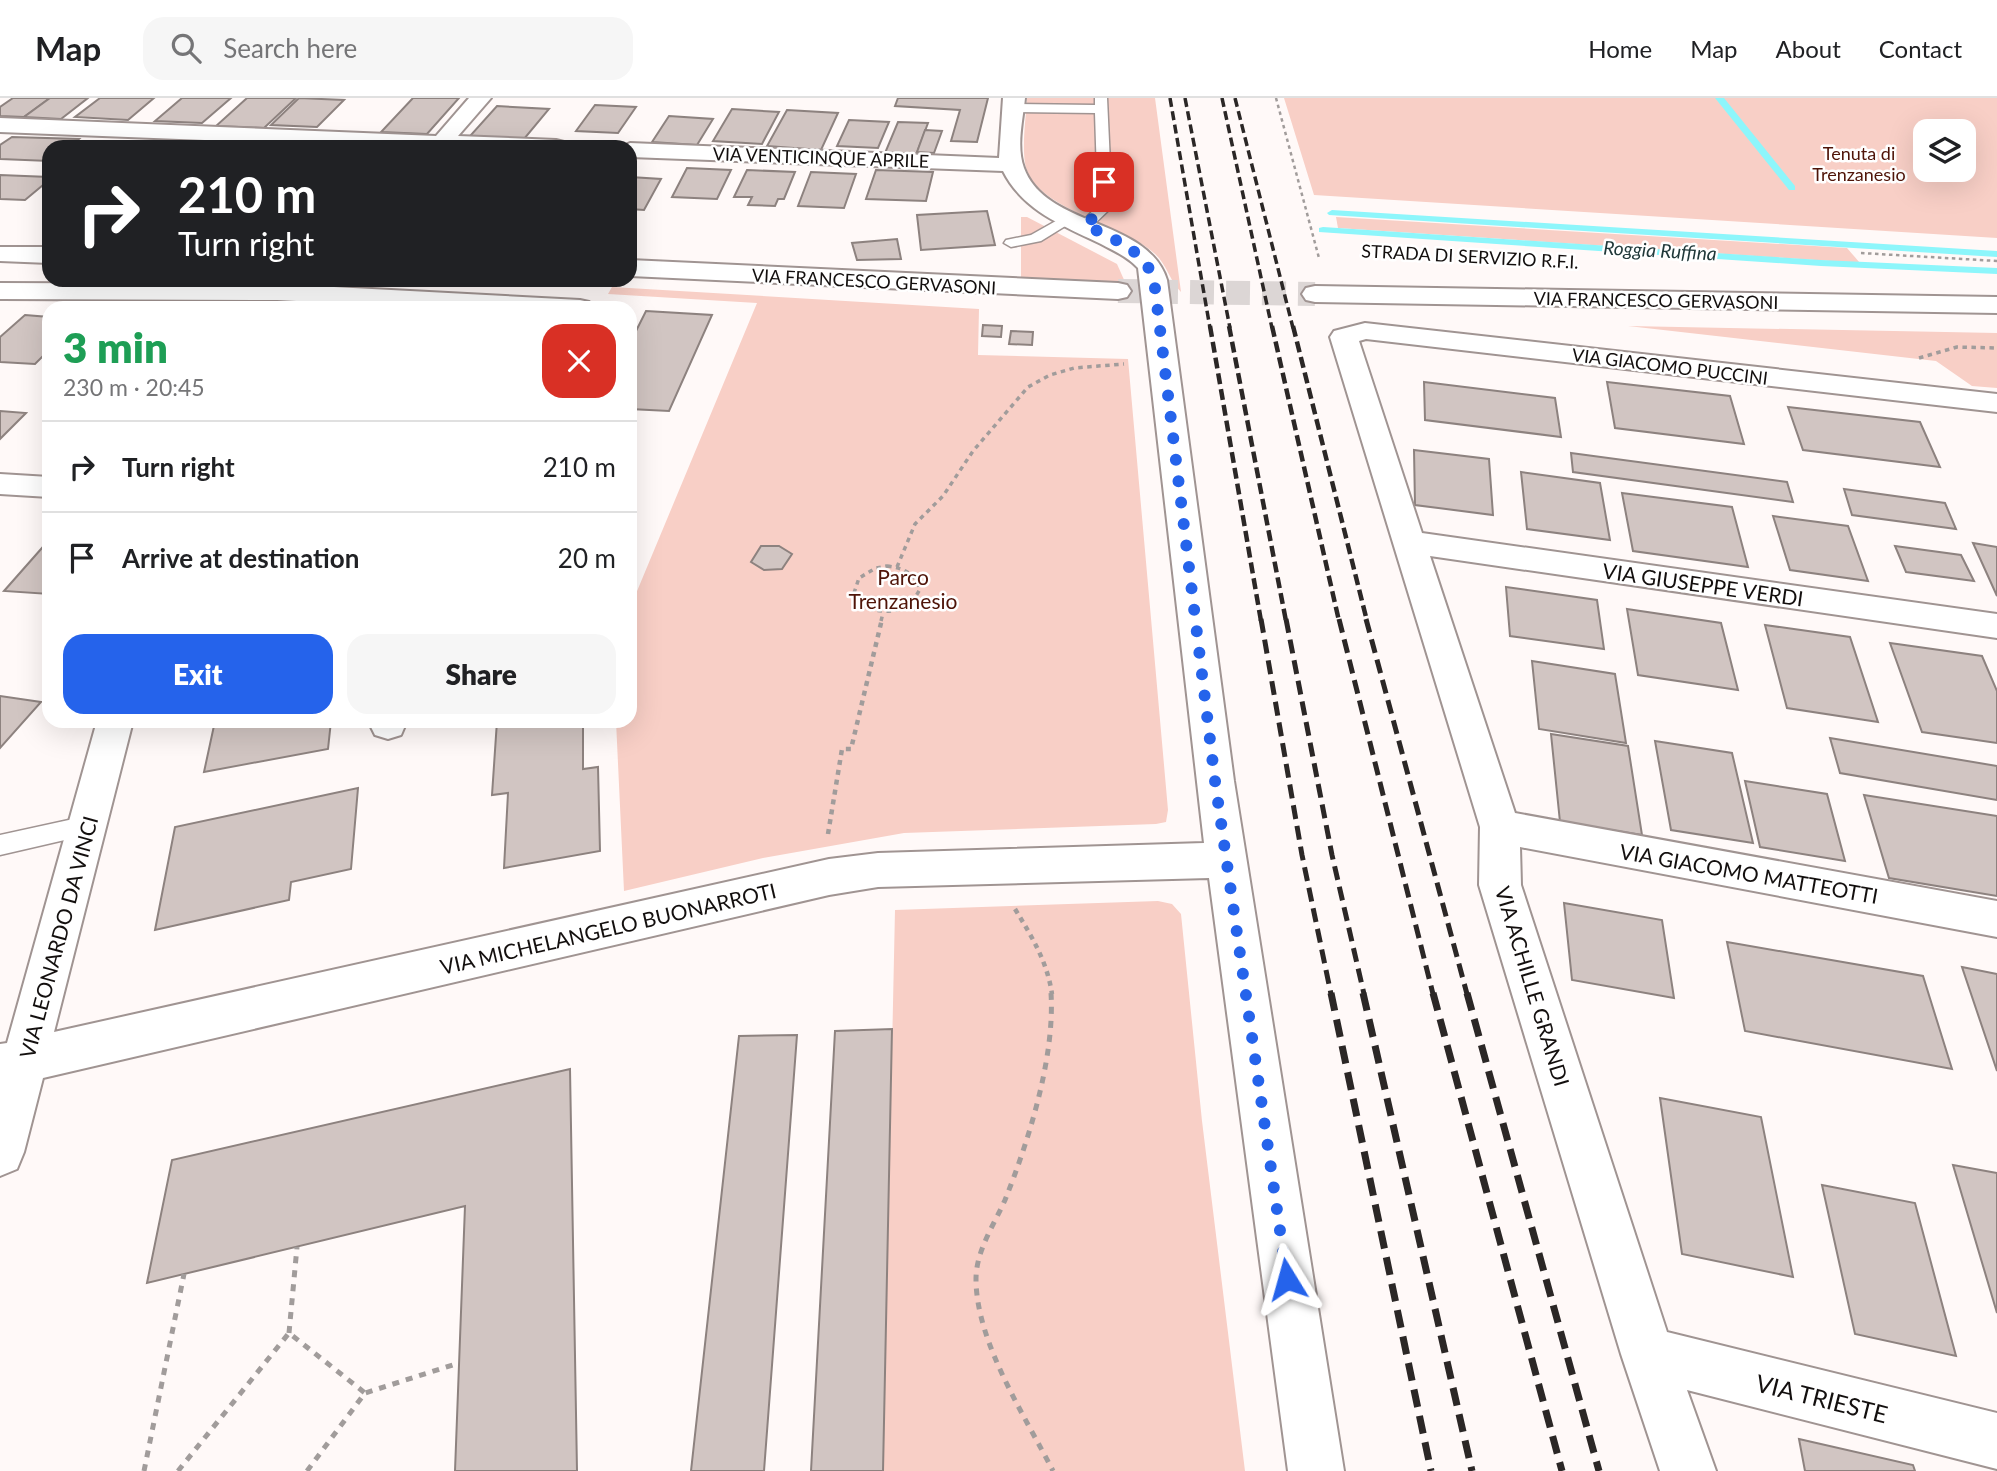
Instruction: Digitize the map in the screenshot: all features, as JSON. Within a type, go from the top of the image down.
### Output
[{"type":"street","points":[[444,140],[480,98]]},
{"type":"street","points":[[1014,103],[1012,165],[1017,177],[1031,195],[1087,216],[1150,266],[1154,280],[1226,860],[1316,1471]]},
{"type":"street","points":[[0,125],[368,140]]},
{"type":"street","name":"VIA VENTICINQUE APRILE","points":[[637,150],[1012,165]]},
{"type":"street","points":[[0,254],[42,255]]},
{"type":"street","name":"VIA FRANCESCO GERVASONI","points":[[637,268],[1118,291]]},
{"type":"street","points":[[0,291],[277,292],[447,301]]},
{"type":"street","name":"VIA FRANCESCO GERVASONI","points":[[1315,294],[1997,305]]},
{"type":"street","name":"VIA GIACOMO PUCCINI","points":[[1344,337],[1365,331],[1992,398]]},
{"type":"street","name":"VIA ACHILLE GRANDI","points":[[1344,337],[1500,827],[1500,885],[1648,1354],[1688,1471]]},
{"type":"street","points":[[0,484],[42,487]]},
{"type":"street","name":"VIA GIUSEPPE VERDI","points":[[1409,542],[1997,626]]},
{"type":"street","name":"VIA LEONARDO DA VINCI","points":[[0,1152],[13,1064],[87,827],[113,728]]},
{"type":"street","name":"VIA GIACOMO MATTEOTTI","points":[[1500,827],[1997,919]]},
{"type":"street","name":"VIA MICHELANGELO BUONARROTI","points":[[13,1064],[829,877],[878,870],[1226,860]]},
{"type":"street","name":"VIA TRIESTE","points":[[1648,1354],[1997,1441]]},
{"type":"lane","points":[[1011,243],[1036,238],[1087,216],[1101,104],[1014,103]]},
{"type":"lane","points":[[0,845],[87,827]]},
{"type":"path","points":[[1276,98],[1294,158],[1318,258],[1328,263]]},
{"type":"path","points":[[1861,253],[1997,261]]},
{"type":"path","points":[[1914,360],[1949,348],[1997,348]]},
{"type":"path","points":[[897,567],[915,524],[943,496],[973,451],[1037,380],[1090,364],[1164,365]]},
{"type":"path","points":[[897,567],[914,575],[920,589],[913,603],[894,612],[883,613],[863,607],[854,593],[859,578],[876,568],[897,567]]},
{"type":"path","points":[[829,877],[828,827],[842,748],[851,749],[883,613]]},
{"type":"path","points":[[988,867],[1040,948],[1051,982],[1052,1002],[1038,1094],[1019,1164],[978,1262],[975,1277],[978,1304],[1009,1383],[1053,1471]]},
{"type":"path","points":[[178,1471],[289,1334],[297,1247]]},
{"type":"path","points":[[144,1471],[184,1274]]},
{"type":"path","points":[[289,1334],[365,1393]]},
{"type":"path","points":[[307,1471],[365,1393],[459,1363]]},
{"type":"green space","points":[[1027,98],[1155,98],[1181,292],[1154,253],[1122,233],[1061,204],[1031,179],[1024,155]]},
{"type":"green space","name":"Tenuta di Trenzanesio","points":[[1284,98],[1997,98],[1997,238],[1314,195]]},
{"type":"green space","points":[[1021,217],[1027,217],[1117,264],[1125,282],[1021,278]]},
{"type":"green space","points":[[1336,217],[1847,248],[1860,263],[1338,228]]},
{"type":"green space","name":"Parco Trenzanesio","points":[[612,287],[979,309],[978,355],[1128,359],[1168,810],[1166,822],[904,833],[763,858],[624,891],[616,728],[637,728],[637,591],[757,303],[608,294]]},
{"type":"green space","points":[[1628,326],[1997,333],[1997,388],[1972,386],[1936,361]]},
{"type":"green space","points":[[1158,901],[1172,904],[1181,914],[1202,1121],[1245,1471],[883,1471],[895,910]]},
{"type":"building","points":[[13,98],[50,98],[24,117],[0,116],[0,107]]},
{"type":"building","points":[[50,98],[88,98],[61,119],[24,117]]},
{"type":"building","points":[[100,98],[154,98],[128,120],[75,117]]},
{"type":"building","points":[[182,98],[231,98],[202,123],[155,121]]},
{"type":"building","points":[[247,98],[296,98],[264,128],[216,126]]},
{"type":"building","points":[[299,98],[344,100],[317,127],[271,125]]},
{"type":"building","points":[[413,98],[459,98],[427,134],[381,132]]},
{"type":"building","points":[[898,98],[988,98],[977,142],[951,141],[960,110],[895,106]]},
{"type":"building","points":[[595,105],[636,107],[618,133],[576,131]]},
{"type":"building","points":[[497,106],[549,109],[524,139],[470,136]]},
{"type":"building","points":[[732,109],[779,112],[762,144],[713,141]]},
{"type":"building","points":[[787,110],[838,113],[821,150],[767,146]]},
{"type":"building","points":[[669,116],[713,119],[697,145],[652,142]]},
{"type":"building","points":[[849,120],[889,122],[878,148],[837,146]]},
{"type":"building","points":[[898,122],[928,123],[916,155],[885,153]]},
{"type":"building","points":[[925,130],[942,131],[934,153],[917,152]]},
{"type":"building","points":[[12,137],[79,139],[42,140],[42,161],[0,159],[0,145]]},
{"type":"building","points":[[687,168],[731,170],[717,199],[672,197]]},
{"type":"building","points":[[747,170],[795,172],[784,199],[778,199],[775,206],[748,205],[752,197],[734,197]]},
{"type":"building","points":[[876,170],[933,172],[926,201],[866,199]]},
{"type":"building","points":[[811,172],[856,174],[844,208],[798,206]]},
{"type":"building","points":[[0,175],[42,177],[42,186],[25,200],[0,199]]},
{"type":"building","points":[[637,177],[661,179],[644,210],[637,210]]},
{"type":"building","points":[[987,211],[995,245],[921,250],[917,215]]},
{"type":"building","points":[[897,239],[901,259],[857,260],[852,243]]},
{"type":"building","points":[[646,311],[712,315],[669,411],[637,409],[637,329]]},
{"type":"building","points":[[25,315],[42,316],[42,357],[35,364],[0,362],[0,337]]},
{"type":"building","points":[[983,325],[1002,326],[1001,337],[982,336]]},
{"type":"building","points":[[1011,331],[1033,332],[1032,345],[1009,344]]},
{"type":"building","points":[[1424,382],[1555,398],[1561,437],[1425,420]]},
{"type":"building","points":[[1607,382],[1730,396],[1744,444],[1615,428]]},
{"type":"building","points":[[1788,407],[1920,422],[1940,467],[1803,450]]},
{"type":"building","points":[[0,411],[26,413],[0,439]]},
{"type":"building","points":[[1414,450],[1489,459],[1493,515],[1415,505]]},
{"type":"building","points":[[1571,453],[1787,482],[1793,502],[1573,472]]},
{"type":"building","points":[[1521,472],[1600,483],[1610,540],[1527,529]]},
{"type":"building","points":[[1844,489],[1945,503],[1956,529],[1852,515]]},
{"type":"building","points":[[1622,493],[1732,507],[1748,567],[1633,551]]},
{"type":"building","points":[[1773,516],[1848,526],[1868,581],[1790,570]]},
{"type":"building","points":[[1973,543],[1997,547],[1997,596]]},
{"type":"building","points":[[761,546],[779,546],[792,554],[782,569],[764,570],[751,562]]},
{"type":"building","points":[[1895,546],[1961,555],[1974,581],[1906,572]]},
{"type":"building","points":[[42,548],[42,594],[4,591]]},
{"type":"building","points":[[1506,587],[1597,600],[1604,649],[1510,636]]},
{"type":"building","points":[[1627,609],[1721,623],[1738,690],[1638,675]]},
{"type":"building","points":[[1765,625],[1850,637],[1878,722],[1787,708]]},
{"type":"building","points":[[1890,643],[1982,656],[1997,691],[1997,743],[1922,732]]},
{"type":"building","points":[[1532,661],[1615,674],[1626,743],[1539,729]]},
{"type":"building","points":[[0,696],[41,702],[0,748]]},
{"type":"building","points":[[213,728],[330,728],[328,749],[204,772]]},
{"type":"building","points":[[497,728],[583,728],[583,769],[598,767],[600,851],[504,868],[508,793],[492,795]]},
{"type":"building","points":[[1551,734],[1628,746],[1642,835],[1560,822]]},
{"type":"building","points":[[1830,738],[1997,766],[1997,800],[1840,773]]},
{"type":"building","points":[[1655,741],[1732,753],[1753,843],[1671,830]]},
{"type":"building","points":[[1745,781],[1827,794],[1845,861],[1760,847]]},
{"type":"building","points":[[358,788],[351,869],[291,882],[289,900],[155,930],[175,827]]},
{"type":"building","points":[[1864,795],[1997,816],[1997,896],[1889,878]]},
{"type":"building","points":[[1564,903],[1662,920],[1674,998],[1572,980]]},
{"type":"building","points":[[1727,942],[1923,976],[1952,1069],[1745,1031]]},
{"type":"building","points":[[1962,967],[1997,974],[1997,1071]]},
{"type":"building","points":[[892,1029],[883,1471],[811,1471],[835,1031]]},
{"type":"building","points":[[797,1035],[764,1471],[691,1471],[739,1036]]},
{"type":"building","points":[[570,1069],[577,1471],[455,1471],[465,1206],[147,1283],[172,1160]]},
{"type":"building","points":[[1660,1098],[1761,1117],[1793,1277],[1682,1254]]},
{"type":"building","points":[[1953,1165],[1997,1173],[1997,1313]]},
{"type":"building","points":[[1822,1185],[1915,1203],[1956,1356],[1855,1334]]},
{"type":"building","points":[[1799,1439],[1913,1465],[1915,1471],[1805,1471]]},
{"type":"waterway","points":[[1719,98],[1792,188]]},
{"type":"waterway","points":[[1332,213],[1997,254]]},
{"type":"waterway","name":"Roggia Ruffina","points":[[1323,230],[1821,263],[1997,271]]},
{"type":"tunnel","points":[[1118,291],[1315,294]]},
{"type":"railway","points":[[1170,98],[1210,328]]},
{"type":"railway","points":[[1185,98],[1230,328]]},
{"type":"railway","points":[[1222,98],[1272,328]]},
{"type":"railway","points":[[1235,98],[1293,328]]},
{"type":"railway","points":[[1210,326],[1261,621]]},
{"type":"railway","points":[[1229,326],[1286,621]]},
{"type":"railway","points":[[1272,326],[1339,621]]},
{"type":"railway","points":[[1293,326],[1367,621]]},
{"type":"railway","points":[[1261,619],[1302,855],[1331,994]]},
{"type":"railway","points":[[1286,619],[1332,855],[1364,994]]},
{"type":"railway","points":[[1339,619],[1433,994]]},
{"type":"railway","points":[[1366,619],[1467,994]]},
{"type":"railway","points":[[1331,993],[1431,1471]]},
{"type":"railway","points":[[1363,993],[1472,1471]]},
{"type":"railway","points":[[1433,993],[1562,1471]]},
{"type":"railway","points":[[1467,993],[1599,1471]]},
{"type":"route","points":[[1104,182],[1105,207],[1085,225],[1141,256],[1150,266],[1154,280],[1215,781],[1287,1279]]}]
